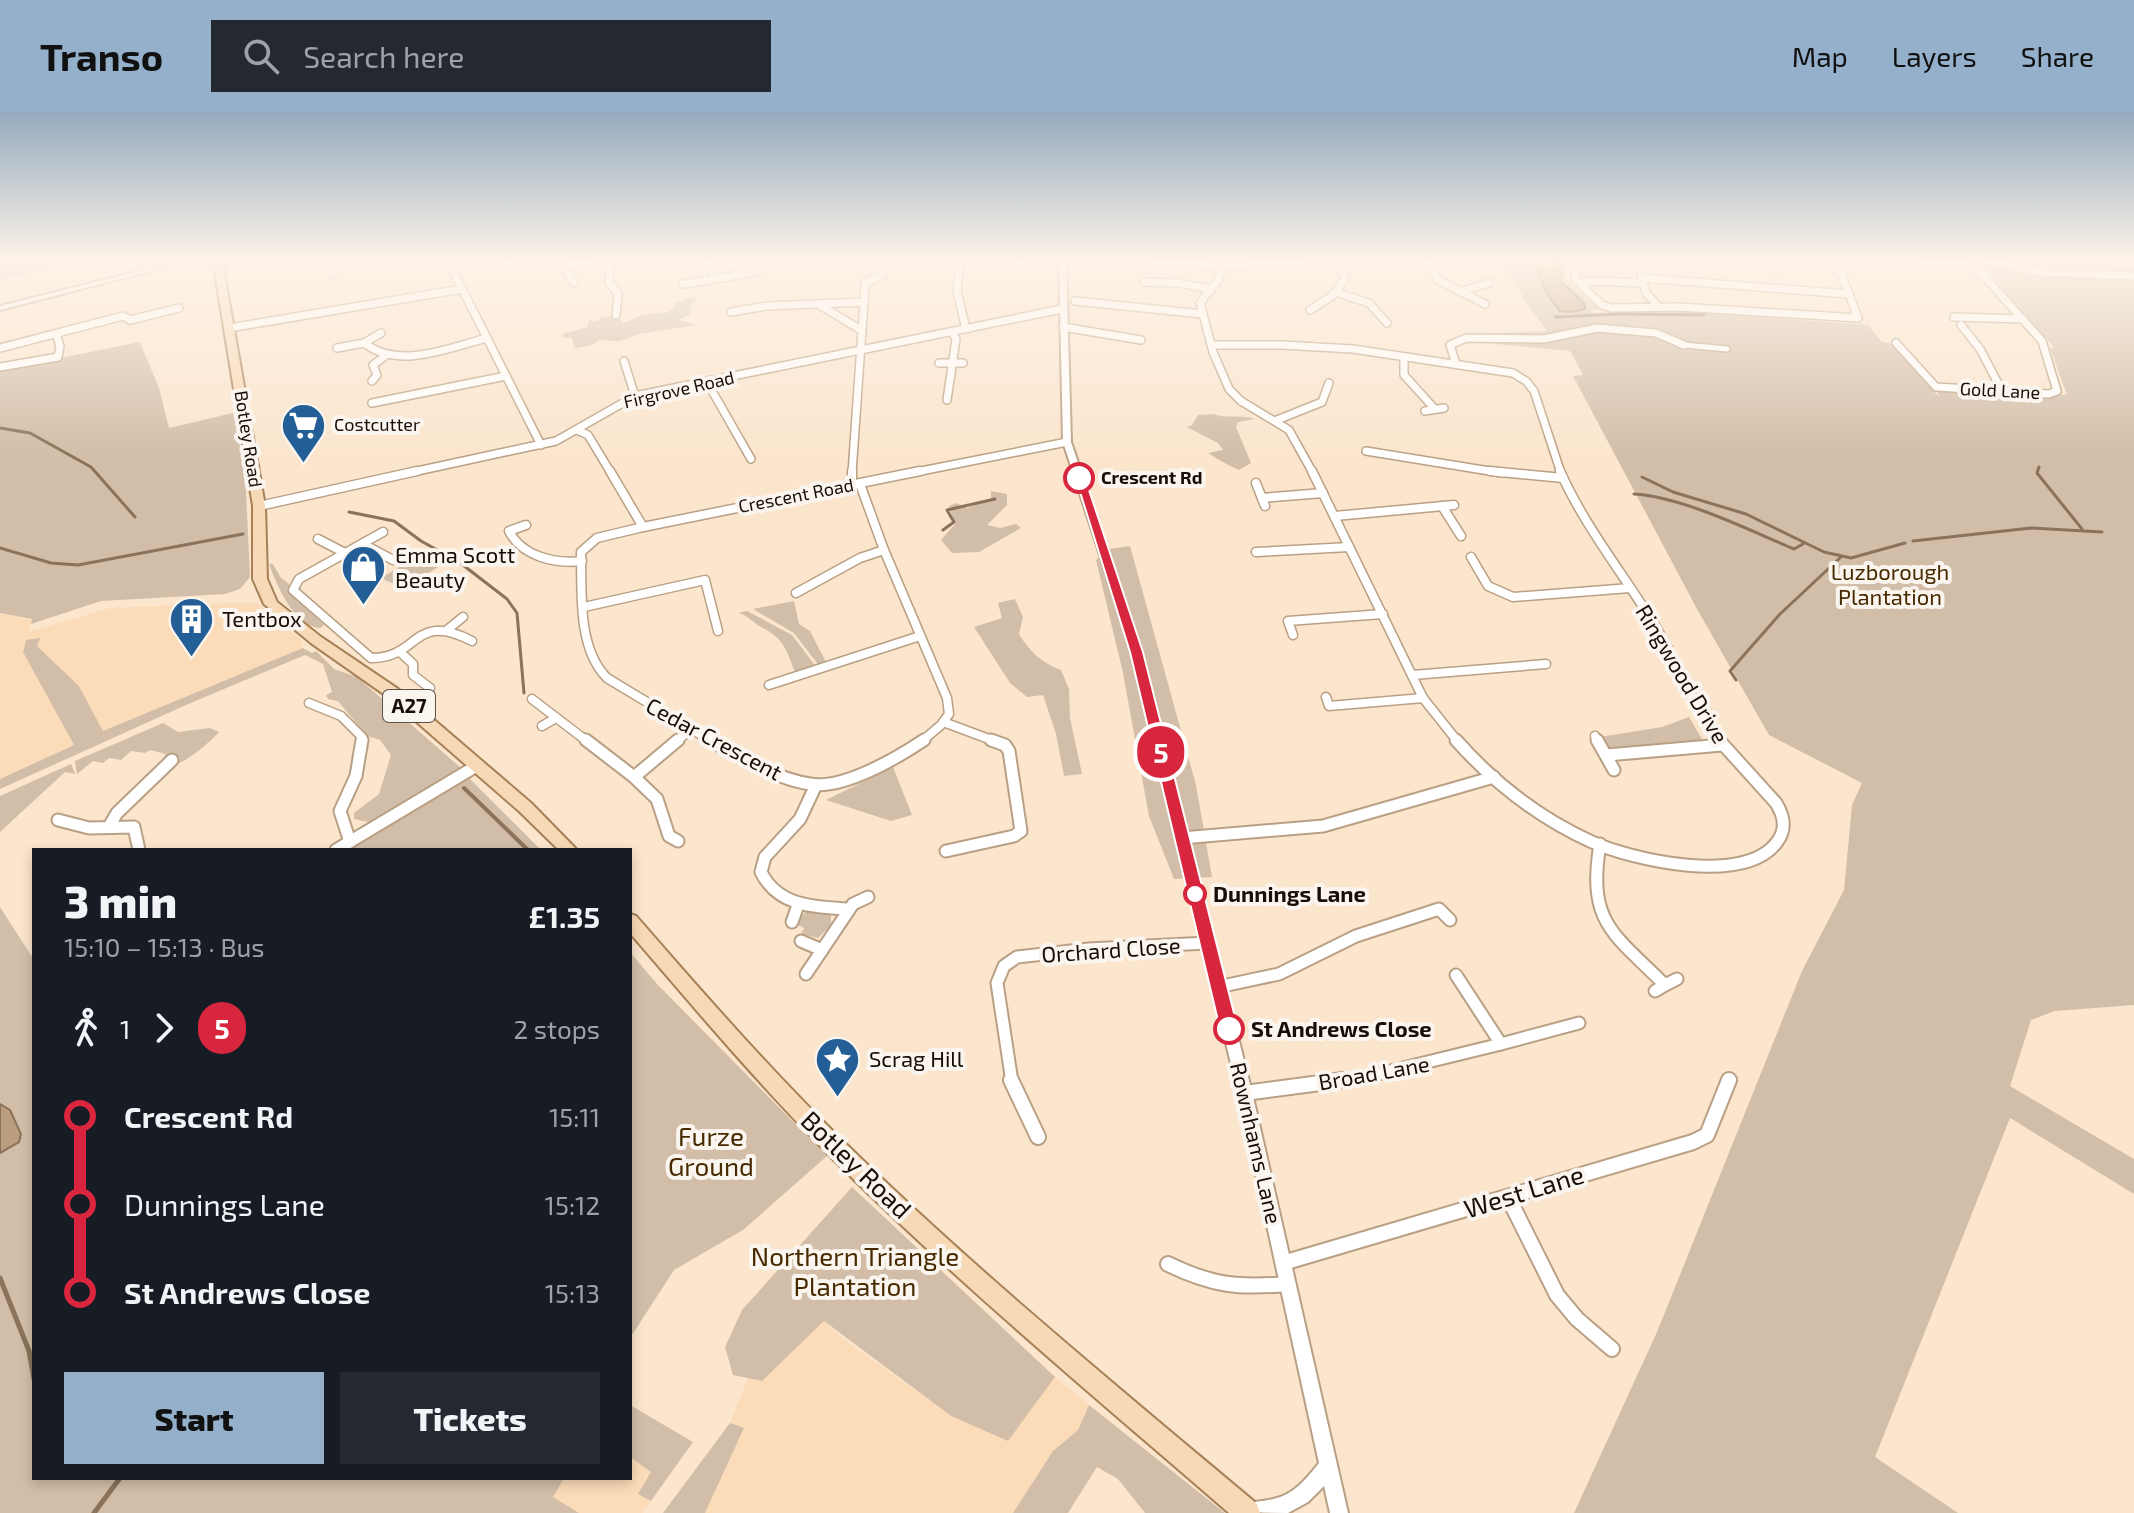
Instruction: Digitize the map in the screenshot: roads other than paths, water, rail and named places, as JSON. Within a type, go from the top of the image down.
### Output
[{"type":"main road","name":"Botley Road","points":[[229,328],[259,506],[260,579],[271,604],[316,640]]},
{"type":"main road","name":"A27","points":[[316,640],[393,693],[478,765],[567,848]]},
{"type":"main road","name":"Botley Road","points":[[632,923],[754,1064],[869,1181],[1248,1512]]},
{"type":"street","points":[[0,348],[84,326]]},
{"type":"street","points":[[229,328],[239,326]]},
{"type":"street","points":[[481,326],[541,445]]},
{"type":"street","points":[[855,326],[861,330]]},
{"type":"street","points":[[849,909],[798,905],[768,885],[761,870],[765,857],[802,816],[816,785],[862,772],[917,745],[946,723],[949,705],[850,476],[861,326]]},
{"type":"street","name":"Firgrove Road","points":[[259,506],[541,445],[577,430],[618,403],[635,396],[979,326]]},
{"type":"street","points":[[1206,326],[1214,349]]},
{"type":"street","points":[[1962,326],[1980,349],[2002,391]]},
{"type":"street","name":"Gold Lane","points":[[1896,343],[1936,387],[2057,391],[2045,346],[2029,326]]},
{"type":"street","points":[[1063,327],[1141,340]]},
{"type":"street","name":"Rownhams Lane","points":[[1063,327],[1067,442],[1134,644],[1245,1093],[1339,1513]]},
{"type":"street","points":[[1456,364],[1450,345],[1456,340],[1544,339],[1597,328],[1656,333],[1684,345],[1727,349]]},
{"type":"street","points":[[952,332],[956,339],[948,396],[961,392]]},
{"type":"street","points":[[337,348],[364,343],[381,333]]},
{"type":"street","points":[[0,367],[58,357],[60,346],[56,334]]},
{"type":"street","points":[[372,381],[377,375],[373,365],[385,356],[431,351],[487,338]]},
{"type":"street","points":[[364,343],[385,356]]},
{"type":"street","name":"Ringwood Drive","points":[[1285,343],[1404,358],[1506,371],[1528,382],[1536,394],[1546,435],[1563,478],[1587,526],[1630,588],[1722,745],[1770,796],[1784,816],[1782,835],[1772,850],[1748,861],[1703,867],[1660,862],[1600,844],[1526,804],[1494,777],[1443,725],[1423,698],[1295,437],[1277,420],[1230,392],[1214,349],[1285,343]]},
{"type":"street","points":[[1404,358],[1404,375],[1429,409],[1444,408]]},
{"type":"street","points":[[624,361],[635,396]]},
{"type":"street","points":[[939,363],[963,363]]},
{"type":"street","points":[[372,403],[506,376]]},
{"type":"street","points":[[707,382],[751,459]]},
{"type":"street","points":[[1277,420],[1322,402],[1329,383]]},
{"type":"street","points":[[526,525],[509,531],[511,536],[540,560],[564,564],[582,561],[581,552],[597,538],[643,527],[588,435],[577,430]]},
{"type":"street","name":"Crescent Road","points":[[643,527],[1067,442]]},
{"type":"street","points":[[1366,451],[1506,474],[1563,478]]},
{"type":"street","points":[[1256,483],[1263,502],[1323,493]]},
{"type":"street","points":[[1335,516],[1454,505]]},
{"type":"street","points":[[1442,506],[1461,536]]},
{"type":"street","points":[[1453,523],[1463,522]]},
{"type":"street","points":[[383,532],[299,579],[293,590],[371,658],[378,659],[399,651],[427,633],[447,630],[463,617]]},
{"type":"street","points":[[318,539],[345,553]]},
{"type":"street","points":[[363,544],[393,560]]},
{"type":"street","points":[[1256,552],[1349,547]]},
{"type":"street","points":[[796,593],[860,558],[884,550]]},
{"type":"street","points":[[1471,557],[1492,589],[1513,597],[1630,588]]},
{"type":"street","name":"Cedar Crescent","points":[[582,561],[584,607],[596,669],[609,681],[691,729],[780,776],[816,785]]},
{"type":"street","points":[[1476,566],[1489,565]]},
{"type":"street","points":[[584,607],[704,576],[718,631]]},
{"type":"street","points":[[1293,635],[1287,618],[1383,614]]},
{"type":"street","points":[[316,640],[335,629]]},
{"type":"street","points":[[447,630],[472,641]]},
{"type":"street","points":[[769,685],[821,671],[881,646],[920,636]]},
{"type":"street","points":[[399,651],[413,664],[413,675],[430,688]]},
{"type":"street","points":[[1413,675],[1546,664]]},
{"type":"street","points":[[787,680],[792,691]]},
{"type":"street","points":[[1333,717],[1327,702],[1423,698]]},
{"type":"street","points":[[532,699],[634,777],[657,799],[669,836],[678,841]]},
{"type":"street","points":[[309,703],[341,716],[362,737],[361,761],[354,788],[340,811],[350,842]]},
{"type":"street","points":[[542,726],[556,718]]},
{"type":"street","points":[[946,723],[993,739],[1009,751],[1021,831],[1014,836],[946,851]]},
{"type":"street","points":[[634,777],[691,729]]},
{"type":"street","points":[[1595,736],[1614,770]]},
{"type":"street","points":[[1607,755],[1722,745]]},
{"type":"street","points":[[111,823],[117,813],[172,760]]},
{"type":"street","points":[[340,848],[478,765]]},
{"type":"street","points":[[1182,838],[1323,826],[1494,777]]},
{"type":"street","points":[[58,820],[89,828],[111,823],[134,827],[139,848]]},
{"type":"street","points":[[1600,844],[1594,886],[1597,906],[1619,938],[1666,985]]},
{"type":"street","points":[[806,974],[853,904],[868,897]]},
{"type":"street","points":[[792,922],[798,905]]},
{"type":"street","points":[[1218,987],[1279,974],[1356,936],[1436,906],[1450,920]]},
{"type":"street","points":[[801,941],[822,950]]},
{"type":"street","name":"Orchard Close","points":[[1038,1137],[1012,1084],[997,983],[1004,966],[1017,957],[1091,948],[1207,943]]},
{"type":"street","points":[[1456,975],[1501,1044]]},
{"type":"street","name":"Broad Lane","points":[[1245,1093],[1362,1078],[1579,1023]]},
{"type":"street","name":"West Lane","points":[[1283,1263],[1693,1142],[1707,1135],[1729,1080]]},
{"type":"street","points":[[1508,1197],[1557,1295],[1577,1319],[1612,1349]]},
{"type":"street","points":[[1168,1264],[1205,1284],[1227,1288],[1288,1284]]},
{"type":"street","points":[[1248,1512],[1275,1509],[1300,1500],[1327,1467]]},
{"type":"waterway","points":[[0,428],[30,433],[91,467],[135,517]]},
{"type":"waterway","points":[[2039,467],[2037,473],[2082,529]]},
{"type":"waterway","points":[[1642,477],[1673,492],[1746,514],[1824,552],[1851,558],[1905,543]]},
{"type":"waterway","points":[[1634,494],[1694,508],[1794,549],[1803,544]]},
{"type":"waterway","points":[[943,530],[954,522],[947,510],[995,499]]},
{"type":"waterway","points":[[349,512],[394,521],[421,541],[459,562],[507,599],[517,613],[524,693]]},
{"type":"waterway","points":[[1913,541],[2031,528],[2102,532]]},
{"type":"waterway","points":[[0,548],[51,563],[78,565],[243,534]]},
{"type":"waterway","points":[[1736,680],[1730,671],[1780,614],[1841,557]]},
{"type":"waterway","points":[[464,788],[526,848]]},
{"type":"waterway","points":[[0,1278],[29,1351],[32,1368]]},
{"type":"waterway","points":[[94,1513],[119,1480]]},
{"type":"place","name":"Costcutter","points":[[303,464]]},
{"type":"place","name":"Crescent Rd","points":[[1079,478]]},
{"type":"place","name":"Emma Scott Beauty","points":[[364,607]]},
{"type":"place","name":"Tentbox","points":[[191,658]]},
{"type":"place","name":"Dunnings Lane","points":[[1195,894]]},
{"type":"place","name":"St Andrews Close","points":[[1229,1029]]},
{"type":"place","name":"Scrag Hill","points":[[838,1098]]},
{"type":"park label","name":"Luzborough Plantation","points":[[1890,584]]},
{"type":"park label","name":"Furze Ground","points":[[711,1152]]},
{"type":"park label","name":"Northern Triangle Plantation","points":[[855,1272]]}]
